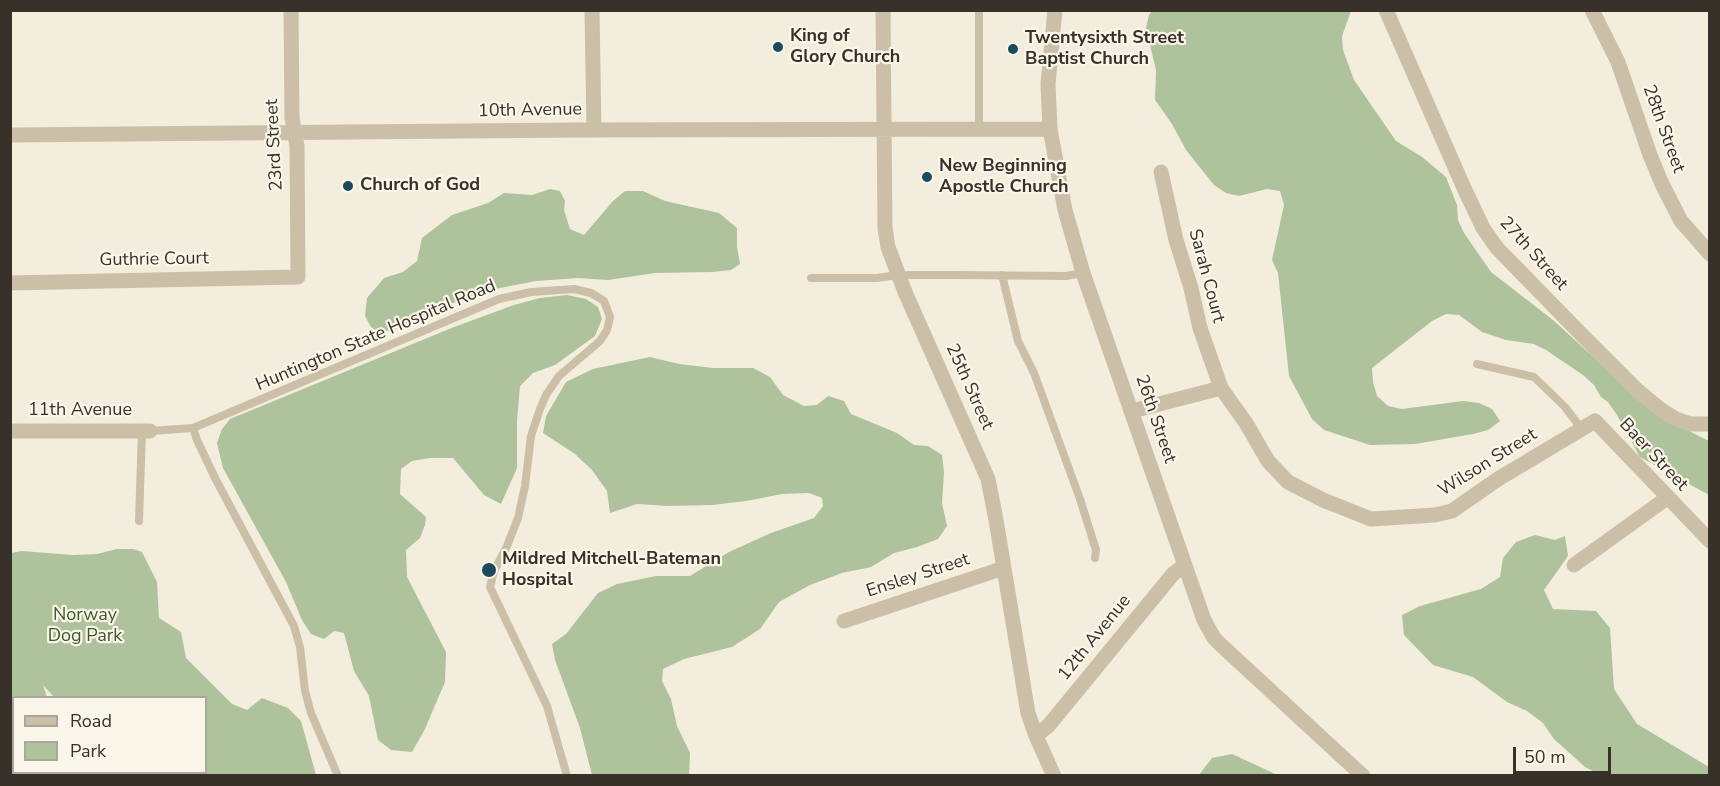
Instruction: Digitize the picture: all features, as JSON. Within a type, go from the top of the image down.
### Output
[{"type":"street","name":"23rd Street","points":[[291,10],[292,116],[297,146],[298,277]]},
{"type":"street","points":[[592,10],[594,130]]},
{"type":"street","name":"25th Street","points":[[883,10],[885,228],[888,247],[898,275],[988,479],[1028,714],[1054,776]]},
{"type":"street","name":"26th Street","points":[[1055,10],[1049,76],[1050,129],[1061,195],[1083,273],[1204,620],[1214,638],[1363,776]]},
{"type":"street","name":"27th Street","points":[[1386,10],[1464,188],[1483,228],[1493,242],[1580,333],[1660,410],[1691,424],[1710,424]]},
{"type":"street","name":"28th Street","points":[[1592,10],[1618,62],[1650,155],[1666,193],[1682,222],[1710,254]]},
{"type":"street","name":"10th Avenue","points":[[10,135],[1050,129]]},
{"type":"street","name":"Sarah Court","points":[[1161,172],[1176,240],[1191,288],[1200,328],[1221,388]]},
{"type":"street","name":"Guthrie Court","points":[[10,283],[298,277]]},
{"type":"street","points":[[1132,411],[1221,388]]},
{"type":"street","name":"Wilson Street","points":[[1221,388],[1246,423],[1268,461],[1282,477],[1301,490],[1371,519],[1435,515],[1452,511],[1498,479],[1588,425]]},
{"type":"street","name":"Baer Street","points":[[1588,425],[1710,541]]},
{"type":"street","name":"11th Avenue","points":[[10,431],[146,430]]},
{"type":"street","points":[[1574,565],[1666,498]]},
{"type":"street","name":"12th Avenue","points":[[1036,736],[1049,725],[1173,574],[1185,565]]},
{"type":"street","name":"Ensley Street","points":[[844,621],[1004,568]]},
{"type":"lane","points":[[979,10],[979,129]]},
{"type":"lane","points":[[811,278],[877,278],[898,275],[1066,276],[1083,273]]},
{"type":"lane","points":[[1002,275],[1018,341],[1042,394],[1080,499],[1094,544],[1095,558]]},
{"type":"lane","name":"Huntington State Hospital Road","points":[[194,428],[499,299],[531,292],[574,289],[591,292],[603,301],[610,317],[604,336],[559,376],[540,409],[531,436],[525,486],[514,532],[491,579],[493,595],[547,706],[567,776]]},
{"type":"lane","points":[[1477,364],[1534,377],[1565,407],[1588,425]]},
{"type":"lane","points":[[139,521],[146,430],[194,428],[197,440],[215,478],[294,626],[300,647],[305,692],[338,776]]},
{"type":"green space","points":[[1152,11],[1351,11],[1342,36],[1343,50],[1354,80],[1396,141],[1422,157],[1446,177],[1457,205],[1458,220],[1464,233],[1491,272],[1553,320],[1671,422],[1709,441],[1709,495],[1640,457],[1608,402],[1583,375],[1534,344],[1506,340],[1482,332],[1459,315],[1446,314],[1432,321],[1372,368],[1377,396],[1388,406],[1402,409],[1463,401],[1479,403],[1492,409],[1500,421],[1488,430],[1415,444],[1370,445],[1324,430],[1312,419],[1289,376],[1278,273],[1272,260],[1284,205],[1280,191],[1267,189],[1239,196],[1226,193],[1214,185],[1186,150],[1172,124],[1155,100],[1156,70],[1146,28]]},
{"type":"green space","points":[[550,189],[560,191],[565,201],[564,210],[570,229],[584,235],[613,201],[625,191],[643,191],[665,201],[719,213],[737,228],[740,264],[731,270],[712,272],[655,273],[608,280],[578,278],[536,281],[485,291],[453,303],[413,324],[379,333],[371,327],[365,316],[367,298],[384,278],[403,272],[417,261],[422,238],[452,215],[488,203],[504,193],[532,195]]},
{"type":"green space","points":[[567,295],[586,299],[598,307],[602,319],[595,336],[555,365],[533,373],[520,386],[517,468],[501,504],[484,495],[453,458],[412,461],[401,469],[400,494],[426,517],[420,538],[406,550],[407,577],[446,652],[445,682],[424,731],[412,752],[391,750],[378,740],[369,696],[354,671],[344,633],[334,631],[324,639],[311,634],[302,620],[286,582],[223,468],[217,443],[222,429],[230,419],[454,327],[514,305],[540,298]]},
{"type":"green space","points":[[650,357],[679,364],[713,368],[753,368],[770,377],[783,395],[804,406],[817,405],[828,396],[844,401],[851,414],[897,433],[914,445],[928,446],[942,455],[944,472],[942,503],[947,526],[938,539],[894,553],[871,567],[842,573],[810,585],[779,602],[760,629],[732,647],[684,659],[663,669],[662,681],[671,699],[677,726],[690,753],[689,775],[592,775],[580,728],[555,660],[552,644],[566,634],[598,593],[617,584],[656,576],[690,576],[729,552],[771,533],[814,518],[823,506],[822,498],[809,493],[782,494],[712,505],[637,504],[610,513],[607,491],[592,470],[575,454],[543,433],[546,416],[566,382],[593,369]]},
{"type":"green space","points":[[1535,535],[1555,540],[1565,536],[1568,556],[1544,590],[1553,609],[1596,611],[1610,628],[1614,689],[1637,724],[1709,767],[1709,775],[1601,775],[1585,767],[1554,739],[1543,723],[1527,711],[1507,702],[1473,677],[1433,665],[1404,635],[1402,615],[1420,606],[1481,589],[1500,577],[1503,558],[1516,542]]},
{"type":"green space","name":"Norway Dog Park","points":[[117,549],[133,549],[142,552],[157,582],[159,618],[181,632],[186,658],[232,704],[247,710],[262,698],[288,708],[301,721],[316,775],[157,775],[207,774],[207,696],[53,696],[43,685],[47,696],[12,696],[11,762],[11,553],[22,551],[73,555],[97,554]]},
{"type":"green space","points":[[1232,754],[1277,775],[1199,775],[1212,758]]},
{"type":"place","name":"King of Glory Church","points":[[778,47]]},
{"type":"place","name":"Twentysixth Street Baptist Church","points":[[1013,49]]},
{"type":"place","name":"New Beginning Apostle Church","points":[[927,177]]},
{"type":"place","name":"Church of God","points":[[348,186]]},
{"type":"place","name":"Mildred Mitchell-Bateman Hospital","points":[[489,570]]}]
